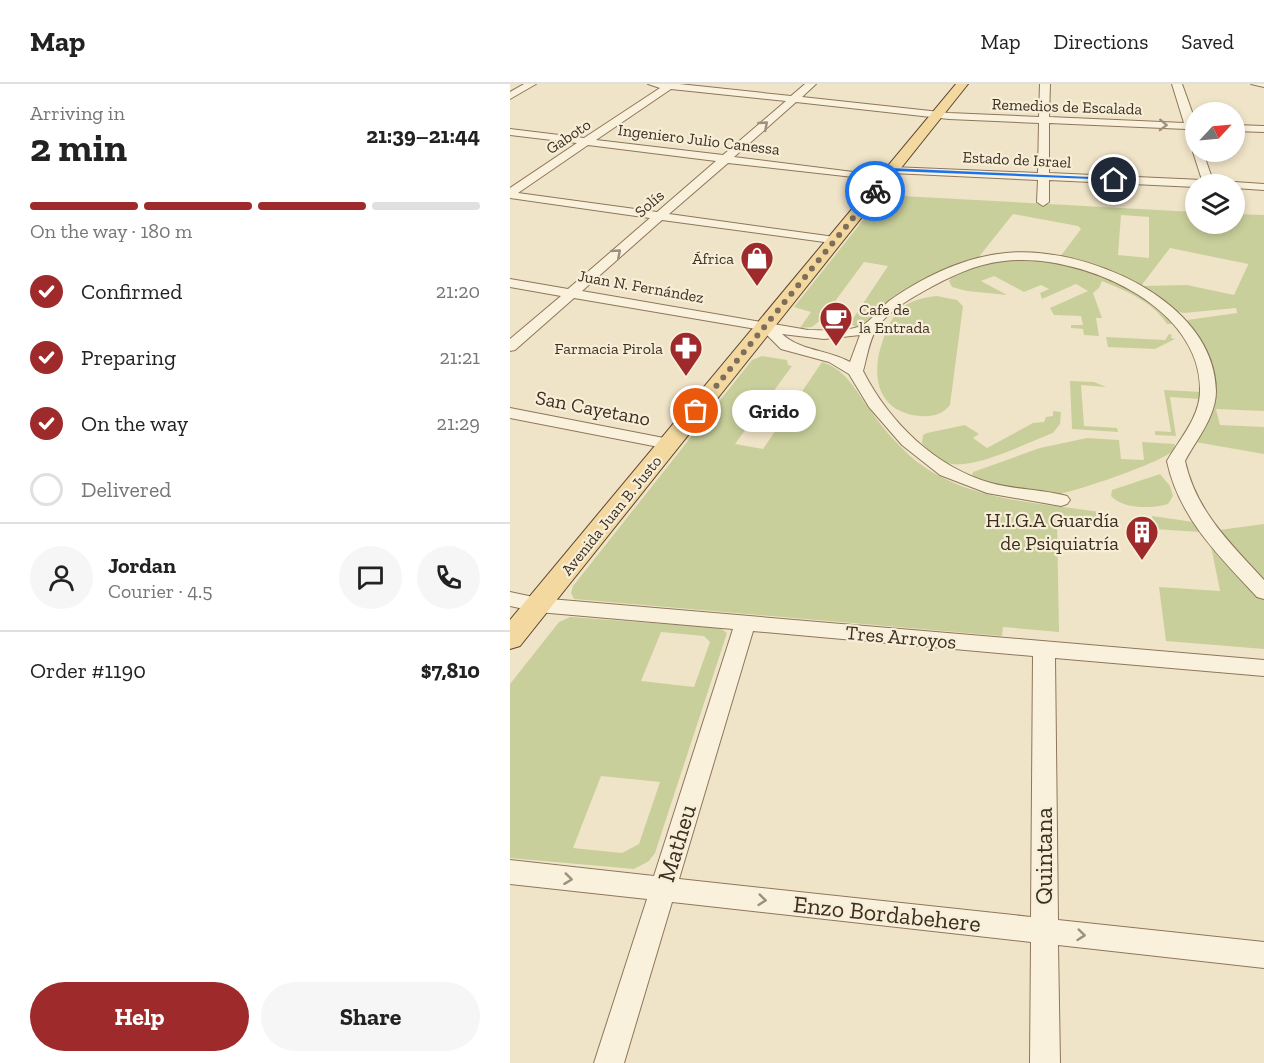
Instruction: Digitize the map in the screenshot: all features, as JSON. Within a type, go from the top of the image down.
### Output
[{"type":"main road","name":"Avenida Juan B. Justo","points":[[510,639],[963,84]]},
{"type":"street","points":[[510,96],[531,84]]},
{"type":"street","name":"Remedios de Escalada","points":[[653,84],[937,115],[1185,126]]},
{"type":"street","name":"Solís","points":[[510,347],[810,84]]},
{"type":"street","points":[[1043,202],[1045,84]]},
{"type":"street","points":[[1177,84],[1185,105]]},
{"type":"street","points":[[1256,84],[1264,84]]},
{"type":"street","name":"Gaboto","points":[[510,194],[671,85]]},
{"type":"street","points":[[1245,128],[1264,129]]},
{"type":"street","name":"Ingeniero Julio Canessa","points":[[510,132],[725,159],[888,174]]},
{"type":"street","name":"Estado de Israel","points":[[888,174],[1185,183]]},
{"type":"street","points":[[1245,186],[1264,187]]},
{"type":"street","points":[[510,194],[834,241]]},
{"type":"street","points":[[855,371],[871,326],[898,302],[938,278],[964,266],[1005,256],[1047,258],[1082,266],[1126,284],[1177,317],[1194,338],[1203,356],[1208,390],[1197,427],[1176,461],[1181,487],[1197,516],[1264,592]]},
{"type":"street","name":"Juan N. Fernández","points":[[510,282],[808,334],[849,333],[871,326]]},
{"type":"street","points":[[766,326],[786,346],[834,359],[855,371],[861,385],[898,431],[918,452],[936,466],[984,488],[1061,500]]},
{"type":"street","points":[[796,350],[808,334]]},
{"type":"street","name":"San Cayetano","points":[[510,413],[669,444]]},
{"type":"street","name":"Tres Arroyos","points":[[510,599],[538,604],[745,623],[1264,668]]},
{"type":"street","name":"Matheu","points":[[609,1063],[745,623]]},
{"type":"street","name":"Quintana","points":[[1044,649],[1045,1063]]},
{"type":"street","name":"Enzo Bordabehere","points":[[510,872],[1264,955]]},
{"type":"green space","points":[[883,195],[1185,211],[1185,234],[1245,234],[1245,214],[1264,215],[1264,411],[1216,409],[1220,425],[1264,427],[1264,454],[1195,442],[1210,361],[1187,320],[1237,313],[1236,308],[1184,313],[1176,311],[1060,257],[1081,229],[1078,226],[1013,214],[978,258],[856,327],[850,323],[888,266],[864,262],[822,319],[812,327],[800,328],[811,312],[794,307]],"holes":[[[1121,215],[1149,217],[1149,258],[1118,255]],[[1170,248],[1248,264],[1234,295],[1187,285],[1141,286]]]},
{"type":"green space","points":[[1002,259],[1044,260],[1081,267],[1116,282],[1177,324],[1167,324],[1146,303],[1102,281],[1093,293],[1102,318],[1096,318],[1099,336],[1084,335],[1083,329],[1071,328],[1071,325],[1083,325],[1081,316],[1054,315],[1050,308],[1088,291],[1076,284],[1042,299],[1040,293],[1049,289],[1041,285],[1024,292],[994,276],[981,281],[1007,295],[967,291],[952,287],[949,281],[965,269]]},
{"type":"green space","points":[[937,296],[957,300],[963,306],[950,405],[941,413],[921,416],[895,408],[886,400],[878,379],[877,366],[883,340],[898,311],[914,301]]},
{"type":"green space","points":[[1169,334],[1175,339],[1155,349],[1108,347],[1106,337],[1165,340]]},
{"type":"green space","points":[[762,356],[787,360],[788,365],[792,366],[735,444],[763,449],[822,362],[844,375],[893,439],[929,470],[975,491],[1025,502],[1100,512],[1105,517],[1105,525],[1057,522],[1059,632],[1003,627],[1002,636],[574,599],[571,593],[573,586],[752,360]]},
{"type":"green space","points":[[1070,381],[1094,382],[1106,387],[1081,385],[1084,426],[1117,428],[1118,432],[1072,429]]},
{"type":"green space","points":[[1164,390],[1201,392],[1200,399],[1170,397],[1176,436],[1155,435],[1155,431],[1171,432]]},
{"type":"green space","points":[[1053,411],[1061,412],[1060,424],[1053,433],[971,463],[943,462],[922,443],[923,435],[927,433],[965,425],[979,434],[973,438],[987,448],[1033,423],[1044,422],[1046,417],[1053,416]]},
{"type":"green space","points":[[1087,438],[1119,440],[1121,459],[1144,460],[1142,442],[1175,444],[1174,450],[1154,461],[1099,483],[1057,494],[1013,489],[972,475],[973,472],[1040,448]]},
{"type":"green space","points":[[1160,474],[1170,486],[1173,496],[1168,504],[1154,507],[1130,506],[1111,496],[1112,490]]},
{"type":"green space","points":[[1152,516],[1194,522],[1264,598],[1264,649],[1166,641],[1159,587],[1220,591],[1210,541],[1200,532],[1154,529]]},
{"type":"green space","points":[[1264,524],[1264,581],[1219,530]]},
{"type":"green space","points":[[570,617],[720,628],[727,633],[655,853],[649,861],[634,869],[510,858],[510,684],[559,622]],"holes":[[[661,632],[704,636],[710,642],[694,687],[641,681]],[[601,776],[660,782],[639,844],[622,853],[573,848]]]},
{"type":"way so far","points":[[696,411],[875,191]]},
{"type":"place","name":"África","points":[[757,287]]},
{"type":"place","name":"Cafe de la Entrada","points":[[836,347]]},
{"type":"place","name":"Farmacia Pirola","points":[[686,377]]},
{"type":"place","name":"Grido","points":[[696,411]]},
{"type":"place","name":"H.I.G.A Guardía de Psiquiatría","points":[[1142,561]]},
{"type":"route","points":[[875,191],[892,170],[1114,180]]}]
